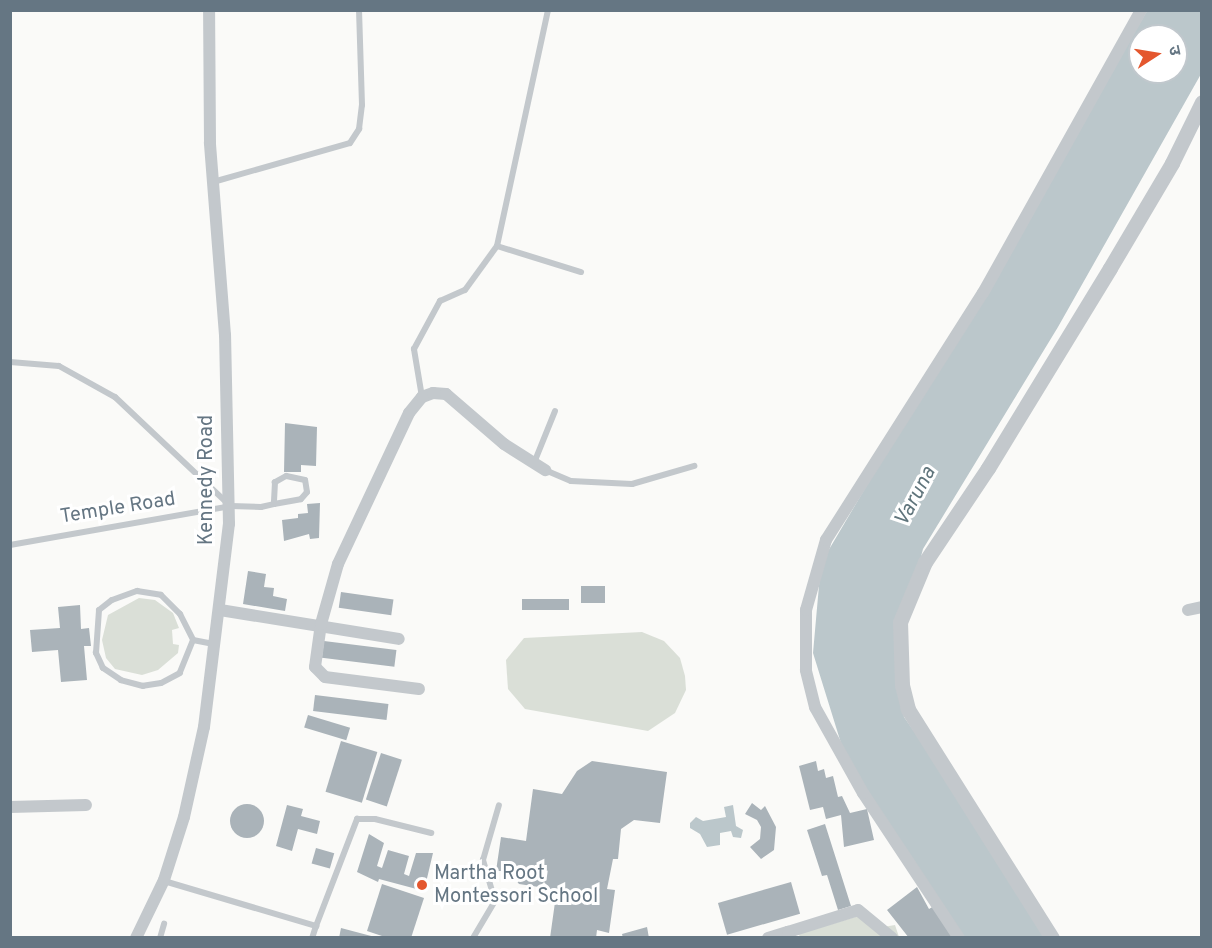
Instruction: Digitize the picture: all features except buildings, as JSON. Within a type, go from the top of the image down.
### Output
[{"type":"street","name":"Kennedy Road","points":[[136,938],[164,880],[184,817],[204,727],[231,506],[225,335],[213,182],[209,10]]},
{"type":"street","points":[[959,938],[863,793],[815,707],[806,670],[806,610],[826,540],[983,293],[1141,10]]},
{"type":"street","points":[[1052,938],[908,709],[902,685],[900,622],[924,561],[988,468],[1110,268],[1172,164],[1202,102]]},
{"type":"street","points":[[419,689],[321,676],[315,668],[321,624],[345,547],[404,423],[422,398],[433,393],[446,394],[504,444],[545,471]]},
{"type":"street","points":[[1188,609],[1202,607]]},
{"type":"street","points":[[220,610],[321,624],[399,639]]},
{"type":"street","points":[[10,807],[86,805]]},
{"type":"street","points":[[768,938],[789,935],[858,910],[892,938]]},
{"type":"lane","points":[[213,182],[350,143],[359,129],[362,105],[359,10]]},
{"type":"lane","points":[[422,398],[414,349],[440,300],[465,290],[497,246],[548,10]]},
{"type":"lane","points":[[497,246],[581,273]]},
{"type":"lane","points":[[10,362],[59,366],[115,397],[231,506]]},
{"type":"lane","points":[[534,463],[555,411]]},
{"type":"lane","points":[[545,471],[571,481],[632,484],[694,466]]},
{"type":"lane","name":"Temple Road","points":[[10,545],[231,506],[274,504],[301,499],[307,492],[306,480],[286,476],[274,482],[274,504]]},
{"type":"lane","points":[[137,591],[161,595],[180,614],[193,640],[180,673],[161,683],[143,686],[121,680],[103,669],[96,653],[99,610],[111,600],[137,591]]},
{"type":"lane","points":[[193,640],[215,645]]},
{"type":"lane","points":[[473,938],[495,901],[483,860],[499,805]]},
{"type":"lane","points":[[312,938],[357,819],[375,819],[431,832]]},
{"type":"lane","points":[[164,880],[316,926]]},
{"type":"lane","points":[[160,938],[164,924]]},
{"type":"shaded area","points":[[139,598],[155,600],[173,613],[179,628],[172,630],[173,644],[179,645],[178,653],[158,670],[142,675],[115,669],[106,658],[102,640],[108,615]]},
{"type":"shaded area","points":[[642,632],[664,641],[680,658],[686,690],[675,713],[648,731],[525,709],[508,689],[506,660],[524,638]]},
{"type":"shaded area","points":[[865,914],[883,927],[895,925],[899,937],[800,938],[799,934]]},
{"type":"water","name":"Varuna","points":[[1147,11],[1201,11],[1201,74],[1058,327],[923,549],[895,655],[904,717],[1058,937],[960,937],[854,785],[813,653],[821,563],[1128,43],[1128,84],[1188,84],[1188,24],[1139,24]]},
{"type":"water","points":[[733,805],[736,826],[743,830],[741,838],[733,837],[731,831],[720,833],[720,845],[707,847],[700,834],[690,828],[690,823],[696,817],[703,821],[726,817],[724,807]]},
{"type":"place","name":"Martha Root Montessori School","points":[[422,885]]}]
